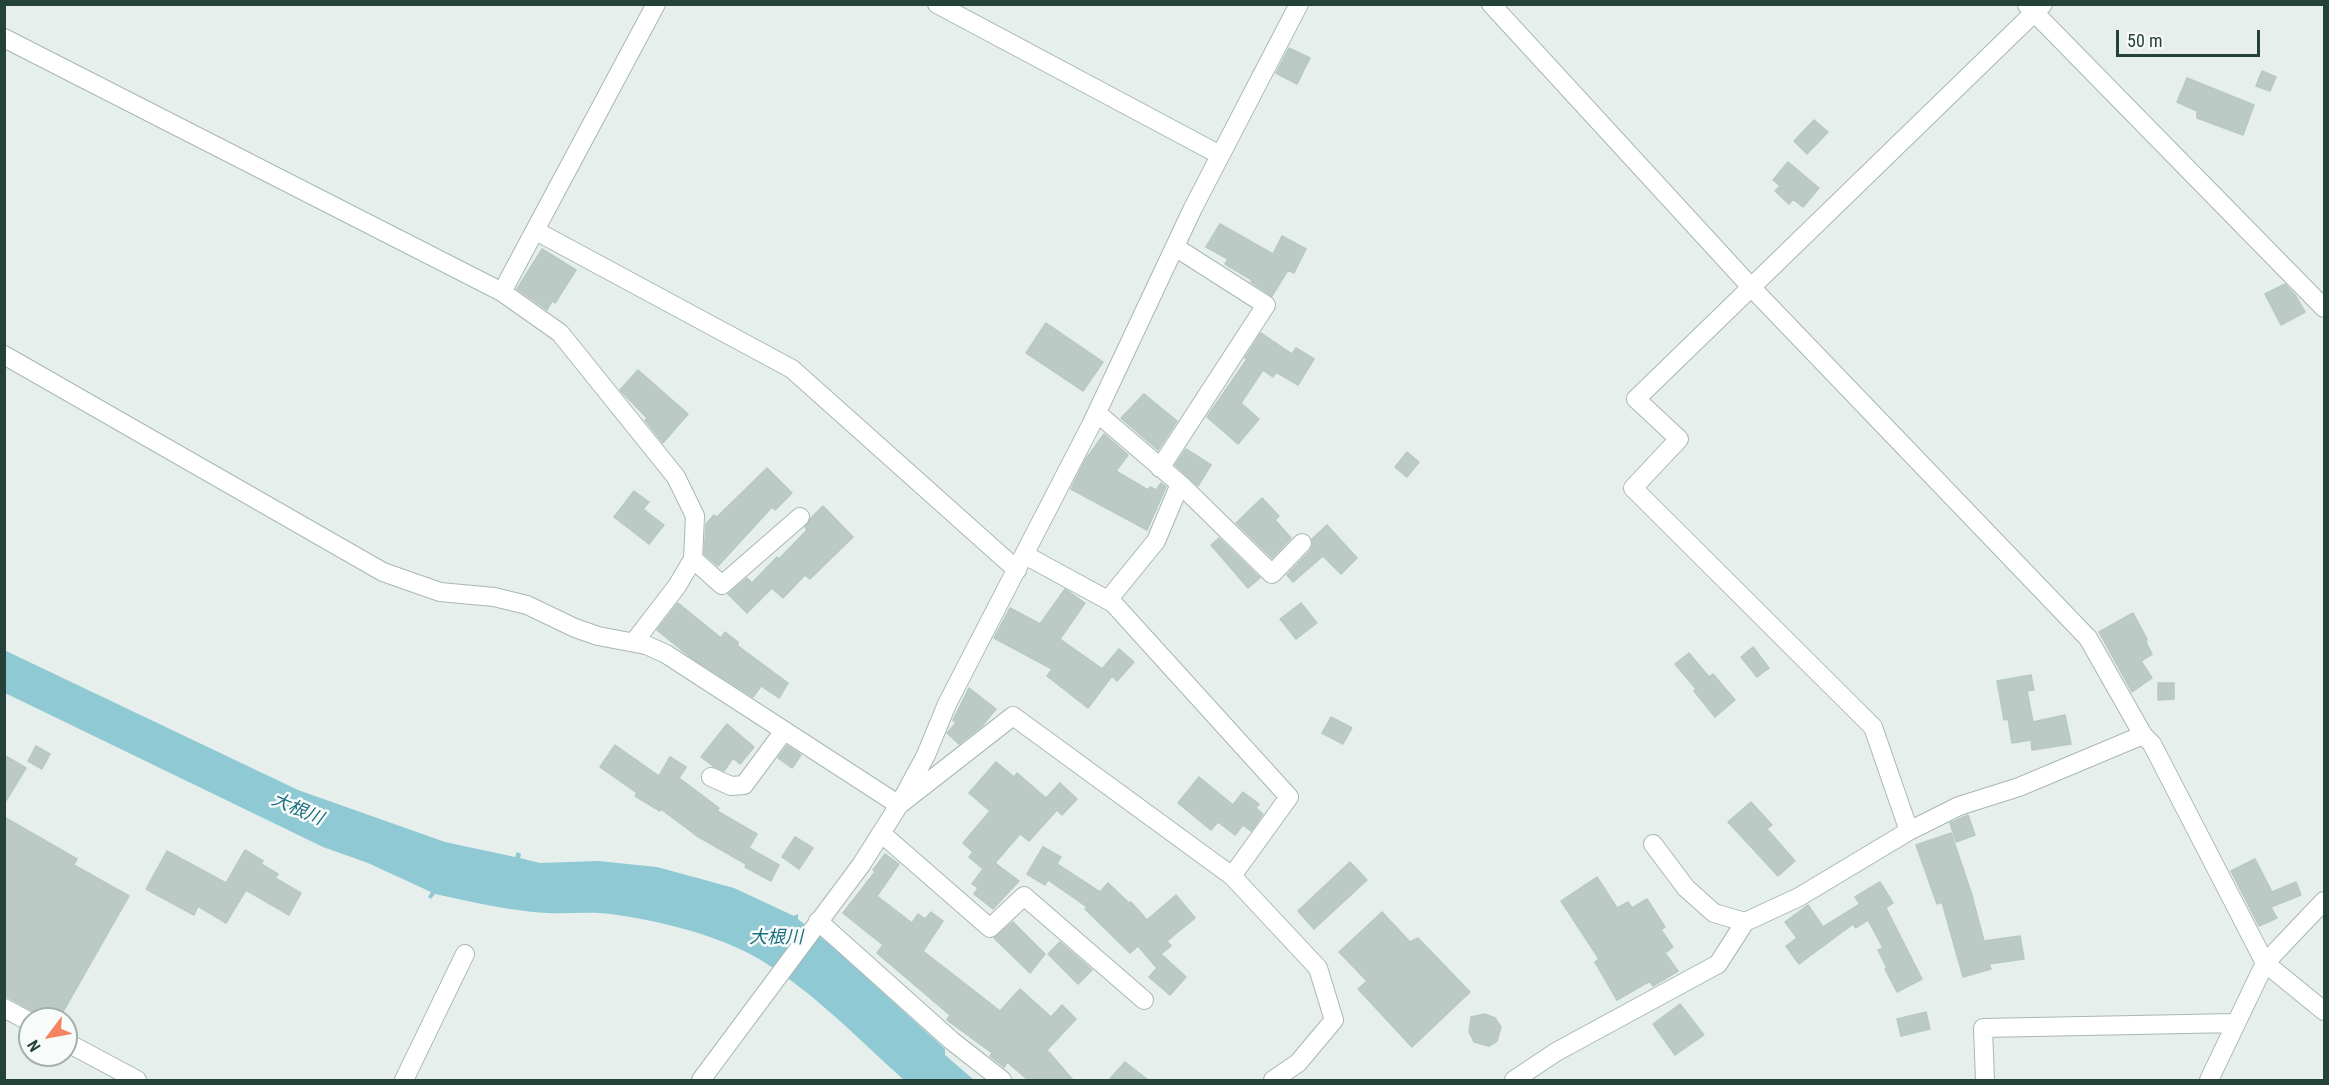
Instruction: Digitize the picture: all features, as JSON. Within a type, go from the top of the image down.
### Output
[{"type":"street","points":[[502,292],[656,4]]},
{"type":"street","points":[[937,4],[1220,155]]},
{"type":"street","points":[[701,1080],[861,865],[899,805],[926,755],[947,705],[1097,413],[1220,155],[1299,4]]},
{"type":"street","points":[[1491,4],[1751,286],[2088,638],[2143,735],[2152,744],[2265,963],[2325,1011]]},
{"type":"street","points":[[1909,831],[1873,727],[1633,488],[1679,439],[1636,399],[2034,7],[2325,308]]},
{"type":"street","points":[[4,38],[502,292],[560,333],[676,477],[695,516],[693,559],[677,586],[634,642]]},
{"type":"street","points":[[536,231],[792,369],[1021,562],[1113,603],[1289,797],[1232,876]]},
{"type":"street","points":[[1161,468],[1266,305],[1175,247]]},
{"type":"street","points":[[4,355],[383,572],[440,592],[494,597],[527,605],[575,628],[598,636],[646,645],[666,654],[899,805]]},
{"type":"street","points":[[1097,413],[1180,484],[1272,574],[1302,543]]},
{"type":"street","points":[[1108,600],[1156,541],[1180,484]]},
{"type":"street","points":[[693,559],[722,585],[800,517]]},
{"type":"street","points":[[899,805],[1013,716],[1232,876],[1317,968],[1334,1020],[1298,1063],[1273,1080]]},
{"type":"street","points":[[711,777],[731,786],[744,785],[784,731]]},
{"type":"street","points":[[1514,1080],[1556,1052],[1718,964],[1745,922],[1798,897],[1909,831],[1959,806],[2019,787],[2143,735]]},
{"type":"street","points":[[881,833],[990,928],[1024,897],[1144,1000]]},
{"type":"street","points":[[1653,843],[1686,888],[1714,913],[1745,922]]},
{"type":"street","points":[[2209,1080],[2265,963],[2325,901]]},
{"type":"street","points":[[818,921],[952,1041],[1002,1080]]},
{"type":"street","points":[[404,1080],[465,954]]},
{"type":"street","points":[[4,1008],[18,1016]]},
{"type":"street","points":[[1985,1080],[1983,1028],[2236,1023]]},
{"type":"street","points":[[78,1048],[137,1080]]},
{"type":"water","name":"大根川","points":[[4,650],[298,790],[445,842],[515,857],[517,852],[521,854],[520,858],[540,863],[598,861],[657,867],[734,888],[794,916],[798,914],[798,919],[834,948],[945,1049],[945,1055],[974,1080],[904,1080],[827,1009],[785,976],[742,950],[711,937],[644,919],[611,914],[533,912],[435,894],[431,899],[428,897],[431,892],[368,863],[323,847],[5,693]]},
{"type":"building","points":[[1289,48],[1310,58],[1297,84],[1276,73]]},
{"type":"building","points":[[2262,71],[2276,77],[2270,91],[2256,86]]},
{"type":"building","points":[[2187,78],[2254,105],[2243,135],[2197,118],[2197,111],[2177,102]]},
{"type":"building","points":[[1814,120],[1828,132],[1807,154],[1794,141]]},
{"type":"building","points":[[1788,162],[1819,188],[1803,207],[1793,199],[1789,204],[1775,191],[1780,186],[1773,180]]},
{"type":"building","points":[[1220,224],[1273,254],[1282,236],[1306,249],[1294,273],[1288,270],[1272,296],[1251,282],[1252,280],[1225,264],[1228,259],[1206,247]]},
{"type":"building","points":[[542,249],[576,270],[555,303],[552,301],[547,310],[517,289]]},
{"type":"building","points":[[2285,284],[2305,312],[2281,325],[2265,294]]},
{"type":"building","points":[[1046,323],[1103,362],[1083,391],[1026,353]]},
{"type":"building","points":[[1261,333],[1292,354],[1296,348],[1314,359],[1298,385],[1276,372],[1273,377],[1263,370],[1241,403],[1259,419],[1238,444],[1207,417],[1247,359],[1245,358]]},
{"type":"building","points":[[638,370],[688,414],[663,443],[645,420],[647,418],[620,390]]},
{"type":"building","points":[[1144,394],[1177,421],[1158,450],[1121,418]]},
{"type":"building","points":[[1104,434],[1128,455],[1116,471],[1148,490],[1150,487],[1156,490],[1161,483],[1166,487],[1147,530],[1071,489],[1085,460]]},
{"type":"building","points":[[1186,449],[1211,465],[1198,486],[1175,465]]},
{"type":"building","points":[[1407,452],[1419,462],[1407,477],[1395,467]]},
{"type":"building","points":[[767,468],[792,493],[775,510],[772,507],[718,566],[704,554],[706,524],[714,515],[717,517]]},
{"type":"building","points":[[634,491],[649,502],[643,509],[664,525],[649,544],[614,517]]},
{"type":"building","points":[[1262,498],[1279,516],[1275,520],[1291,538],[1272,558],[1236,523]]},
{"type":"building","points":[[823,506],[853,537],[810,579],[805,575],[783,598],[772,588],[747,613],[728,594],[747,578],[752,583],[777,557],[779,559],[807,530],[805,527],[811,518]]},
{"type":"building","points":[[1327,525],[1357,558],[1341,574],[1323,556],[1293,582],[1287,575],[1310,551],[1313,545],[1312,539]]},
{"type":"building","points":[[1219,538],[1260,578],[1248,588],[1211,545]]},
{"type":"building","points":[[1065,589],[1085,603],[1060,639],[1111,675],[1103,668],[1119,649],[1134,662],[1117,681],[1112,676],[1088,708],[1047,676],[1052,669],[994,638],[1010,608],[1040,624]]},
{"type":"building","points":[[678,603],[721,638],[725,632],[738,642],[738,646],[788,683],[779,698],[761,686],[753,697],[689,656],[657,630]]},
{"type":"building","points":[[1301,603],[1317,623],[1296,639],[1280,619]]},
{"type":"building","points":[[2133,613],[2152,654],[2141,661],[2152,678],[2132,692],[2099,632]]},
{"type":"building","points":[[1753,647],[1769,668],[1757,677],[1741,657]]},
{"type":"building","points":[[1689,653],[1709,677],[1713,674],[1735,700],[1715,717],[1675,664]]},
{"type":"building","points":[[2031,675],[2034,690],[2027,691],[2033,722],[2065,715],[2071,744],[2032,750],[2031,740],[2012,743],[2008,719],[2004,720],[1997,681]]},
{"type":"building","points":[[2158,683],[2174,683],[2174,699],[2158,700]]},
{"type":"building","points":[[969,688],[996,709],[982,726],[959,744],[947,733],[956,723],[953,720]]},
{"type":"building","points":[[1331,717],[1352,728],[1343,744],[1322,733]]},
{"type":"building","points":[[727,724],[754,747],[740,764],[733,758],[724,771],[701,757]]},
{"type":"building","points":[[615,745],[659,776],[670,757],[686,767],[679,778],[719,808],[717,811],[757,834],[749,848],[779,865],[771,881],[697,836],[661,809],[660,811],[635,796],[637,793],[600,767]]},
{"type":"building","points":[[36,746],[50,754],[42,769],[28,761]]},
{"type":"building","points":[[787,746],[801,755],[792,768],[778,758]]},
{"type":"building","points":[[4,755],[26,768],[4,804]]},
{"type":"building","points":[[996,762],[1014,777],[1017,773],[1046,798],[1060,783],[1077,799],[1062,815],[1057,810],[1029,841],[1020,834],[995,863],[1019,881],[993,909],[974,894],[978,888],[972,884],[983,869],[969,857],[973,852],[963,843],[990,811],[969,793]]},
{"type":"building","points":[[1199,777],[1233,805],[1243,792],[1259,804],[1256,808],[1263,814],[1251,831],[1243,825],[1235,835],[1218,822],[1211,830],[1178,803]]},
{"type":"building","points":[[1751,802],[1772,825],[1767,829],[1795,861],[1778,876],[1728,822]]},
{"type":"building","points":[[1968,815],[1975,835],[1956,842],[1950,823]]},
{"type":"building","points":[[4,817],[77,859],[74,865],[129,896],[66,1007],[26,1007],[4,995]]},
{"type":"building","points":[[1951,833],[1971,892],[1984,941],[2020,936],[2024,959],[1989,964],[1991,969],[1963,977],[1942,902],[1937,904],[1916,845]]},
{"type":"building","points":[[795,837],[813,848],[799,869],[782,857]]},
{"type":"building","points":[[1043,847],[1061,857],[1057,864],[1100,892],[1108,883],[1129,903],[1131,902],[1147,920],[1176,895],[1195,918],[1167,941],[1171,946],[1161,954],[1186,977],[1170,995],[1149,977],[1157,968],[1138,946],[1130,953],[1085,909],[1087,907],[1048,880],[1045,885],[1027,874]]},
{"type":"building","points":[[245,850],[263,861],[261,864],[278,874],[275,878],[301,893],[289,915],[246,890],[226,923],[198,906],[194,915],[146,889],[167,851],[226,883]]},
{"type":"building","points":[[885,854],[899,864],[877,896],[912,923],[918,914],[925,919],[931,912],[943,921],[923,951],[1000,1011],[1020,989],[1051,1017],[1062,1005],[1076,1019],[1047,1050],[1073,1080],[1028,1080],[1007,1062],[1004,1067],[990,1056],[992,1053],[947,1020],[950,1015],[877,953],[883,945],[843,913],[875,872],[873,870]]},
{"type":"building","points":[[2255,859],[2272,892],[2296,882],[2301,895],[2271,907],[2277,918],[2259,926],[2231,871]]},
{"type":"building","points":[[1350,862],[1367,880],[1314,929],[1298,911]]},
{"type":"building","points":[[1597,877],[1617,908],[1628,902],[1632,908],[1647,899],[1665,927],[1661,930],[1673,947],[1665,953],[1678,971],[1653,986],[1650,981],[1617,1000],[1595,962],[1599,959],[1561,901]]},
{"type":"building","points":[[1880,882],[1893,903],[1886,908],[1922,979],[1897,992],[1878,950],[1883,948],[1868,920],[1856,928],[1853,924],[1799,964],[1786,946],[1797,938],[1785,922],[1808,905],[1823,927],[1860,904],[1855,897]]},
{"type":"building","points":[[1382,912],[1410,942],[1418,938],[1470,992],[1412,1047],[1358,989],[1367,981],[1339,952]]},
{"type":"building","points":[[1013,922],[1045,954],[1030,973],[994,938]]},
{"type":"building","points":[[1060,942],[1092,970],[1078,984],[1048,954]]},
{"type":"building","points":[[1680,1004],[1704,1035],[1675,1055],[1653,1024]]},
{"type":"building","points":[[1926,1012],[1930,1029],[1901,1036],[1897,1019]]},
{"type":"building","points":[[1485,1014],[1495,1018],[1501,1027],[1497,1041],[1489,1046],[1474,1042],[1469,1032],[1471,1017]]},
{"type":"building","points":[[1125,1062],[1148,1080],[1109,1080]]}]
